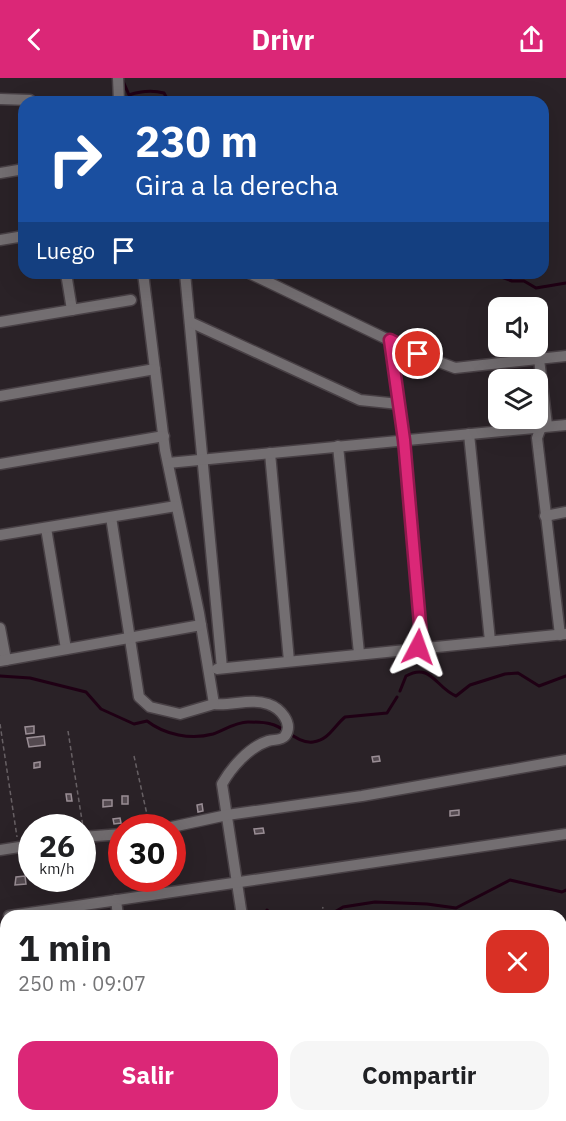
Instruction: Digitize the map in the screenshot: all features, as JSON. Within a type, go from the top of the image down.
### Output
[{"type":"street","points":[[118,78],[119,96]]},
{"type":"street","points":[[0,99],[18,99]]},
{"type":"street","points":[[0,173],[18,170]]},
{"type":"street","points":[[0,240],[18,237]]},
{"type":"street","points":[[67,279],[72,310]]},
{"type":"street","points":[[144,279],[168,463],[201,626],[214,704]]},
{"type":"street","points":[[186,279],[222,668]]},
{"type":"street","points":[[262,279],[455,368],[566,356]]},
{"type":"street","points":[[0,322],[131,300]]},
{"type":"street","points":[[190,322],[360,400],[399,404]]},
{"type":"street","points":[[390,340],[404,440],[422,647]]},
{"type":"street","points":[[539,359],[540,369]]},
{"type":"street","points":[[0,396],[155,369]]},
{"type":"street","points":[[548,427],[566,425]]},
{"type":"street","points":[[168,463],[529,429]]},
{"type":"street","points":[[208,670],[563,634],[545,516],[537,438],[541,429]]},
{"type":"street","points":[[469,434],[490,641]]},
{"type":"street","points":[[0,464],[164,436]]},
{"type":"street","points":[[338,446],[359,653]]},
{"type":"street","points":[[270,453],[289,661]]},
{"type":"street","points":[[0,536],[177,506]]},
{"type":"street","points":[[545,516],[566,512]]},
{"type":"street","points":[[111,517],[140,697],[150,707],[180,714],[214,704],[226,705],[241,701],[268,704],[281,711],[288,724],[287,734],[282,739],[268,741],[255,748],[229,771],[222,784],[241,910]]},
{"type":"street","points":[[46,528],[66,649]]},
{"type":"street","points":[[0,628],[3,660],[201,626]]},
{"type":"street","points":[[186,824],[227,815],[362,796],[566,760]]},
{"type":"street","points":[[52,910],[566,834]]},
{"type":"street","points":[[0,850],[18,847]]},
{"type":"street","points":[[116,900],[117,910]]},
{"type":"path","points":[[0,724],[18,841]]},
{"type":"path","points":[[68,731],[81,814]]},
{"type":"path","points":[[134,756],[147,814]]},
{"type":"building","points":[[34,726],[34,733],[26,734],[25,727]]},
{"type":"building","points":[[44,736],[45,745],[29,747],[27,738]]},
{"type":"building","points":[[379,756],[380,761],[373,762],[372,757]]},
{"type":"building","points":[[40,762],[40,767],[34,768],[34,763]]},
{"type":"building","points":[[66,794],[71,794],[72,801],[67,801]]},
{"type":"building","points":[[122,796],[128,796],[128,804],[122,804]]},
{"type":"building","points":[[103,800],[112,800],[112,806],[103,807]]},
{"type":"building","points":[[202,804],[203,811],[198,812],[197,805]]},
{"type":"building","points":[[459,810],[459,815],[450,816],[450,811]]},
{"type":"building","points":[[263,828],[264,833],[255,834],[254,829]]},
{"type":"waterway","points":[[123,81],[129,95],[146,91],[164,93],[166,96]]},
{"type":"waterway","points":[[506,279],[524,281],[536,288],[566,283]]},
{"type":"waterway","points":[[400,691],[406,676],[422,672],[428,674],[456,696],[470,685],[505,674],[518,673],[539,686],[566,676]]},
{"type":"waterway","points":[[0,676],[30,678],[86,692],[101,709],[134,724],[147,721],[162,730],[187,736],[205,736],[239,723],[257,722],[276,726],[307,742],[319,741],[345,717],[387,713],[397,697]]},
{"type":"waterway","points":[[338,910],[343,907],[375,902],[427,904],[456,908],[510,880],[562,892],[566,890]]},
{"type":"route","points":[[418,354],[390,340],[404,440],[422,647],[418,647]]}]
